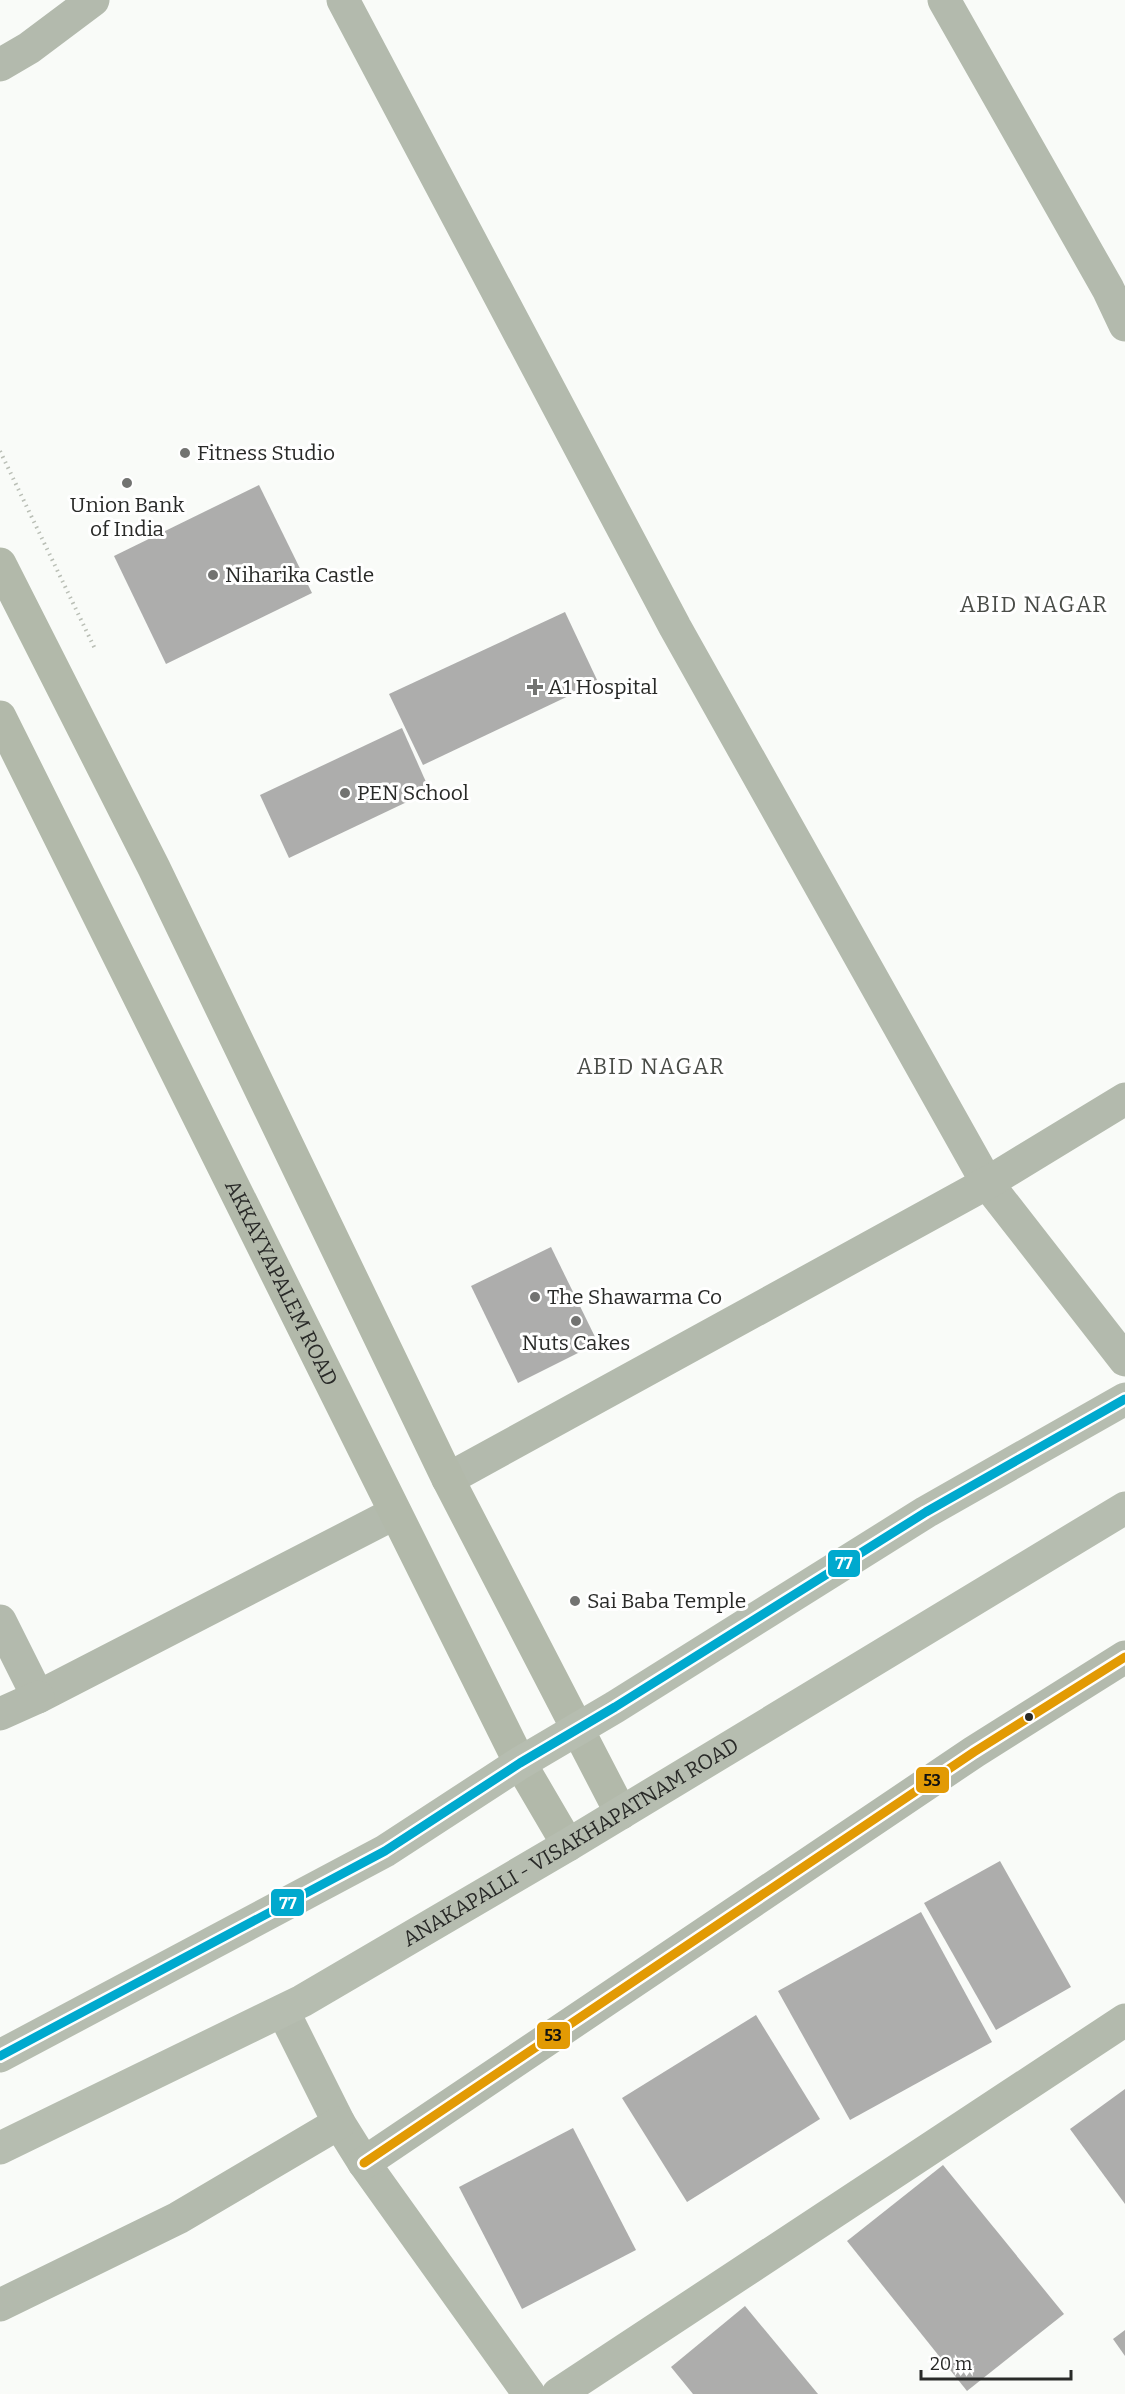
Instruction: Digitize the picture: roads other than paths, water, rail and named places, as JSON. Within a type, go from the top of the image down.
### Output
[{"type":"main road","points":[[0,564],[154,868],[448,1479],[621,1813]]},
{"type":"main road","name":"AKKAYYAPALEM ROAD","points":[[0,717],[520,1763],[568,1845]]},
{"type":"main road","points":[[0,2056],[385,1851],[520,1763],[577,1731],[926,1512],[1125,1399]]},
{"type":"main road","name":"ANAKAPALLI - VISAKHAPATNAM ROAD","points":[[0,2148],[283,2011],[568,1845],[1125,1508]]},
{"type":"street","points":[[0,65],[29,48],[93,0]]},
{"type":"street","points":[[343,0],[675,627],[987,1183],[1125,1360]]},
{"type":"street","points":[[944,0],[1108,290],[1125,325]]},
{"type":"street","points":[[448,1479],[987,1183],[1125,1099]]},
{"type":"street","points":[[0,1714],[38,1697],[395,1513]]},
{"type":"street","points":[[0,1621],[38,1697]]},
{"type":"street","points":[[364,2163],[974,1752],[1125,1657]]},
{"type":"street","points":[[283,2011],[339,2124],[364,2163],[529,2394]]},
{"type":"street","points":[[558,2394],[1125,2020]]},
{"type":"street","points":[[0,2305],[178,2218],[339,2124]]},
{"type":"place","name":"Fitness Studio","points":[[185,453]]},
{"type":"place","name":"Union Bank of India","points":[[127,483]]},
{"type":"place","name":"Niharika Castle","points":[[213,575]]},
{"type":"place","name":"A1 Hospital","points":[[535,687]]},
{"type":"place","name":"PEN School","points":[[345,793]]},
{"type":"place","name":"The Shawarma Co","points":[[535,1297]]},
{"type":"place","name":"Nuts Cakes","points":[[576,1321]]},
{"type":"place","name":"Sai Baba Temple","points":[[575,1601]]},
{"type":"district","name":"ABID NAGAR","points":[[1034,604]]},
{"type":"district","name":"ABID NAGAR","points":[[651,1066]]}]
